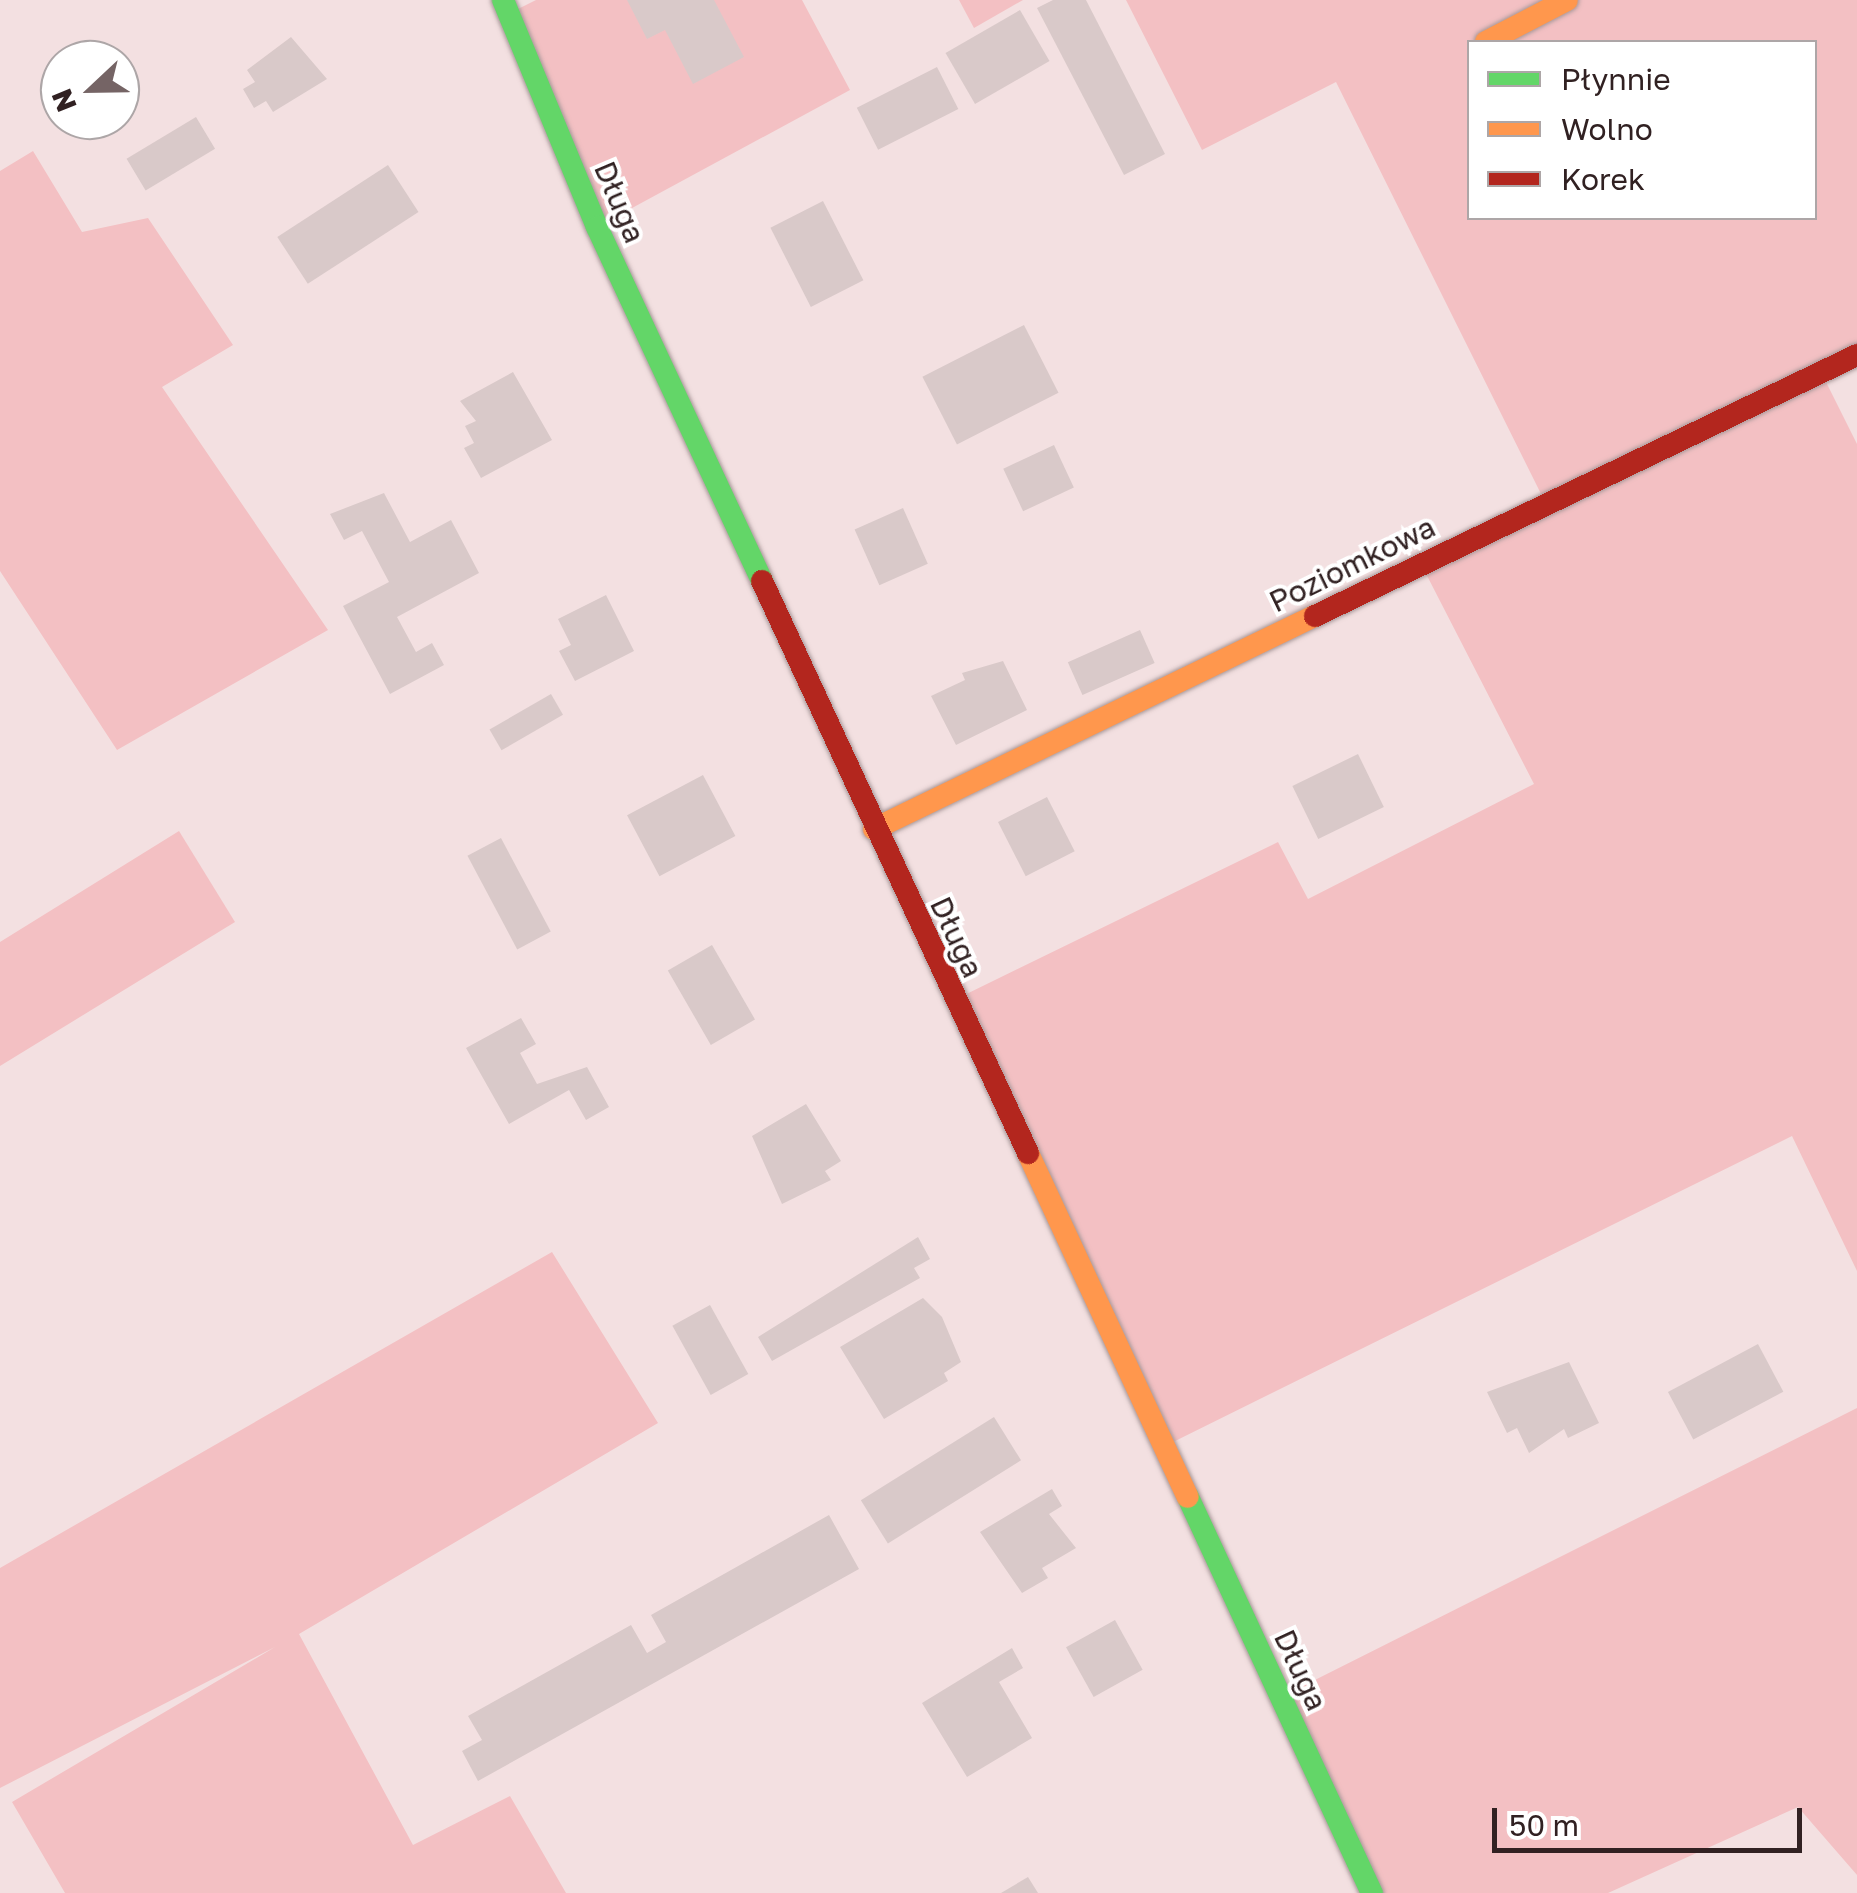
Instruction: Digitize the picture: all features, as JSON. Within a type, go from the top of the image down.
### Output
[{"type":"street","name":"Długa","points":[[503,0],[598,227],[874,829],[1372,1893]]},
{"type":"street","points":[[1490,40],[1567,0]]},
{"type":"street","name":"Poziomkowa","points":[[874,829],[1857,355]]},
{"type":"shaded area","points":[[536,0],[802,0],[850,90],[597,227],[508,14]]},
{"type":"shaded area","points":[[959,0],[1023,0],[974,28]]},
{"type":"shaded area","points":[[1126,0],[1857,0],[1857,355],[1821,372],[1857,444],[1857,1271],[1792,1136],[1161,1448],[946,1004],[1278,842],[1308,899],[1534,784],[1421,564],[1546,504],[1336,82],[1202,150]]},
{"type":"shaded area","points":[[33,151],[82,232],[148,218],[233,345],[162,387],[328,630],[117,750],[0,571],[0,171]]},
{"type":"shaded area","points":[[179,831],[235,922],[0,1066],[0,942]]},
{"type":"shaded area","points":[[552,1252],[658,1423],[299,1634],[413,1845],[510,1796],[566,1893],[65,1893],[12,1802],[275,1647],[0,1788],[0,1568]]},
{"type":"shaded area","points":[[1857,1408],[1857,1875],[1798,1807],[1608,1893],[1372,1893],[1281,1697]]},
{"type":"building","points":[[627,0],[714,0],[744,57],[693,84],[665,30],[647,39]]},
{"type":"building","points":[[1053,0],[1086,0],[1165,154],[1124,175],[1037,8]]},
{"type":"building","points":[[1020,10],[1050,61],[975,104],[946,53]]},
{"type":"building","points":[[291,37],[327,79],[273,112],[266,101],[254,108],[243,89],[255,82],[247,70]]},
{"type":"building","points":[[937,67],[958,109],[878,150],[857,108]]},
{"type":"building","points":[[196,117],[215,149],[146,190],[127,159]]},
{"type":"building","points":[[388,165],[418,212],[308,284],[277,237]]},
{"type":"building","points":[[823,201],[863,280],[811,307],[770,228]]},
{"type":"building","points":[[1024,325],[1059,393],[957,444],[922,377]]},
{"type":"building","points":[[513,372],[552,440],[481,478],[464,448],[474,443],[465,426],[476,421],[460,401]]},
{"type":"building","points":[[1054,445],[1074,488],[1023,511],[1003,469]]},
{"type":"building","points":[[384,493],[410,542],[451,520],[479,573],[397,617],[416,652],[432,643],[444,665],[390,694],[343,606],[389,582],[362,531],[344,540],[330,514]]},
{"type":"building","points":[[903,508],[928,564],[879,585],[855,530]]},
{"type":"building","points":[[606,595],[634,651],[575,681],[559,651],[571,645],[558,619]]},
{"type":"building","points":[[1140,630],[1155,663],[1082,695],[1068,662]]},
{"type":"building","points":[[1003,661],[1027,710],[956,745],[931,696],[965,680],[962,673]]},
{"type":"building","points":[[551,694],[563,715],[502,750],[490,730]]},
{"type":"building","points":[[1358,754],[1384,807],[1318,839],[1292,786]]},
{"type":"building","points":[[703,775],[735,836],[659,876],[627,815]]},
{"type":"building","points":[[1047,797],[1075,851],[1026,876],[998,822]]},
{"type":"building","points":[[501,838],[551,932],[517,949],[467,856]]},
{"type":"building","points":[[712,945],[755,1019],[711,1045],[668,971]]},
{"type":"building","points":[[521,1018],[536,1044],[520,1053],[537,1084],[587,1067],[609,1107],[586,1120],[569,1090],[509,1124],[466,1048]]},
{"type":"building","points":[[806,1104],[841,1161],[825,1171],[831,1180],[782,1204],[752,1136]]},
{"type":"building","points":[[918,1237],[930,1259],[914,1268],[920,1278],[772,1361],[758,1337]]},
{"type":"building","points":[[923,1298],[942,1317],[961,1362],[944,1373],[948,1381],[884,1419],[840,1347]]},
{"type":"building","points":[[710,1305],[748,1374],[711,1395],[672,1326]]},
{"type":"building","points":[[1758,1344],[1783,1392],[1693,1440],[1668,1392]]},
{"type":"building","points":[[1569,1362],[1599,1423],[1568,1438],[1564,1429],[1529,1453],[1517,1428],[1507,1433],[1487,1392]]},
{"type":"building","points":[[994,1417],[1021,1460],[888,1543],[861,1500]]},
{"type":"building","points":[[1052,1489],[1062,1506],[1049,1514],[1076,1548],[1042,1568],[1048,1578],[1022,1593],[980,1532]]},
{"type":"building","points":[[829,1515],[859,1569],[478,1781],[462,1751],[482,1740],[468,1716],[631,1625],[647,1653],[666,1642],[651,1615]]},
{"type":"building","points":[[1115,1620],[1143,1670],[1094,1697],[1066,1647]]},
{"type":"building","points":[[1012,1648],[1023,1668],[999,1682],[1032,1738],[967,1777],[922,1703]]},
{"type":"building","points":[[1028,1877],[1038,1893],[1001,1893]]},
{"type":"traffic: fast","points":[[503,0],[597,227],[762,581]]},
{"type":"traffic: fast","points":[[1188,1497],[1372,1893]]},
{"type":"traffic: slow","points":[[1490,40],[1567,0]]},
{"type":"traffic: slow","points":[[874,829],[1315,616]]},
{"type":"traffic: slow","points":[[1028,1153],[1188,1497]]},
{"type":"traffic: jam","points":[[1315,616],[1857,355]]},
{"type":"traffic: jam","points":[[762,581],[1028,1153]]}]
